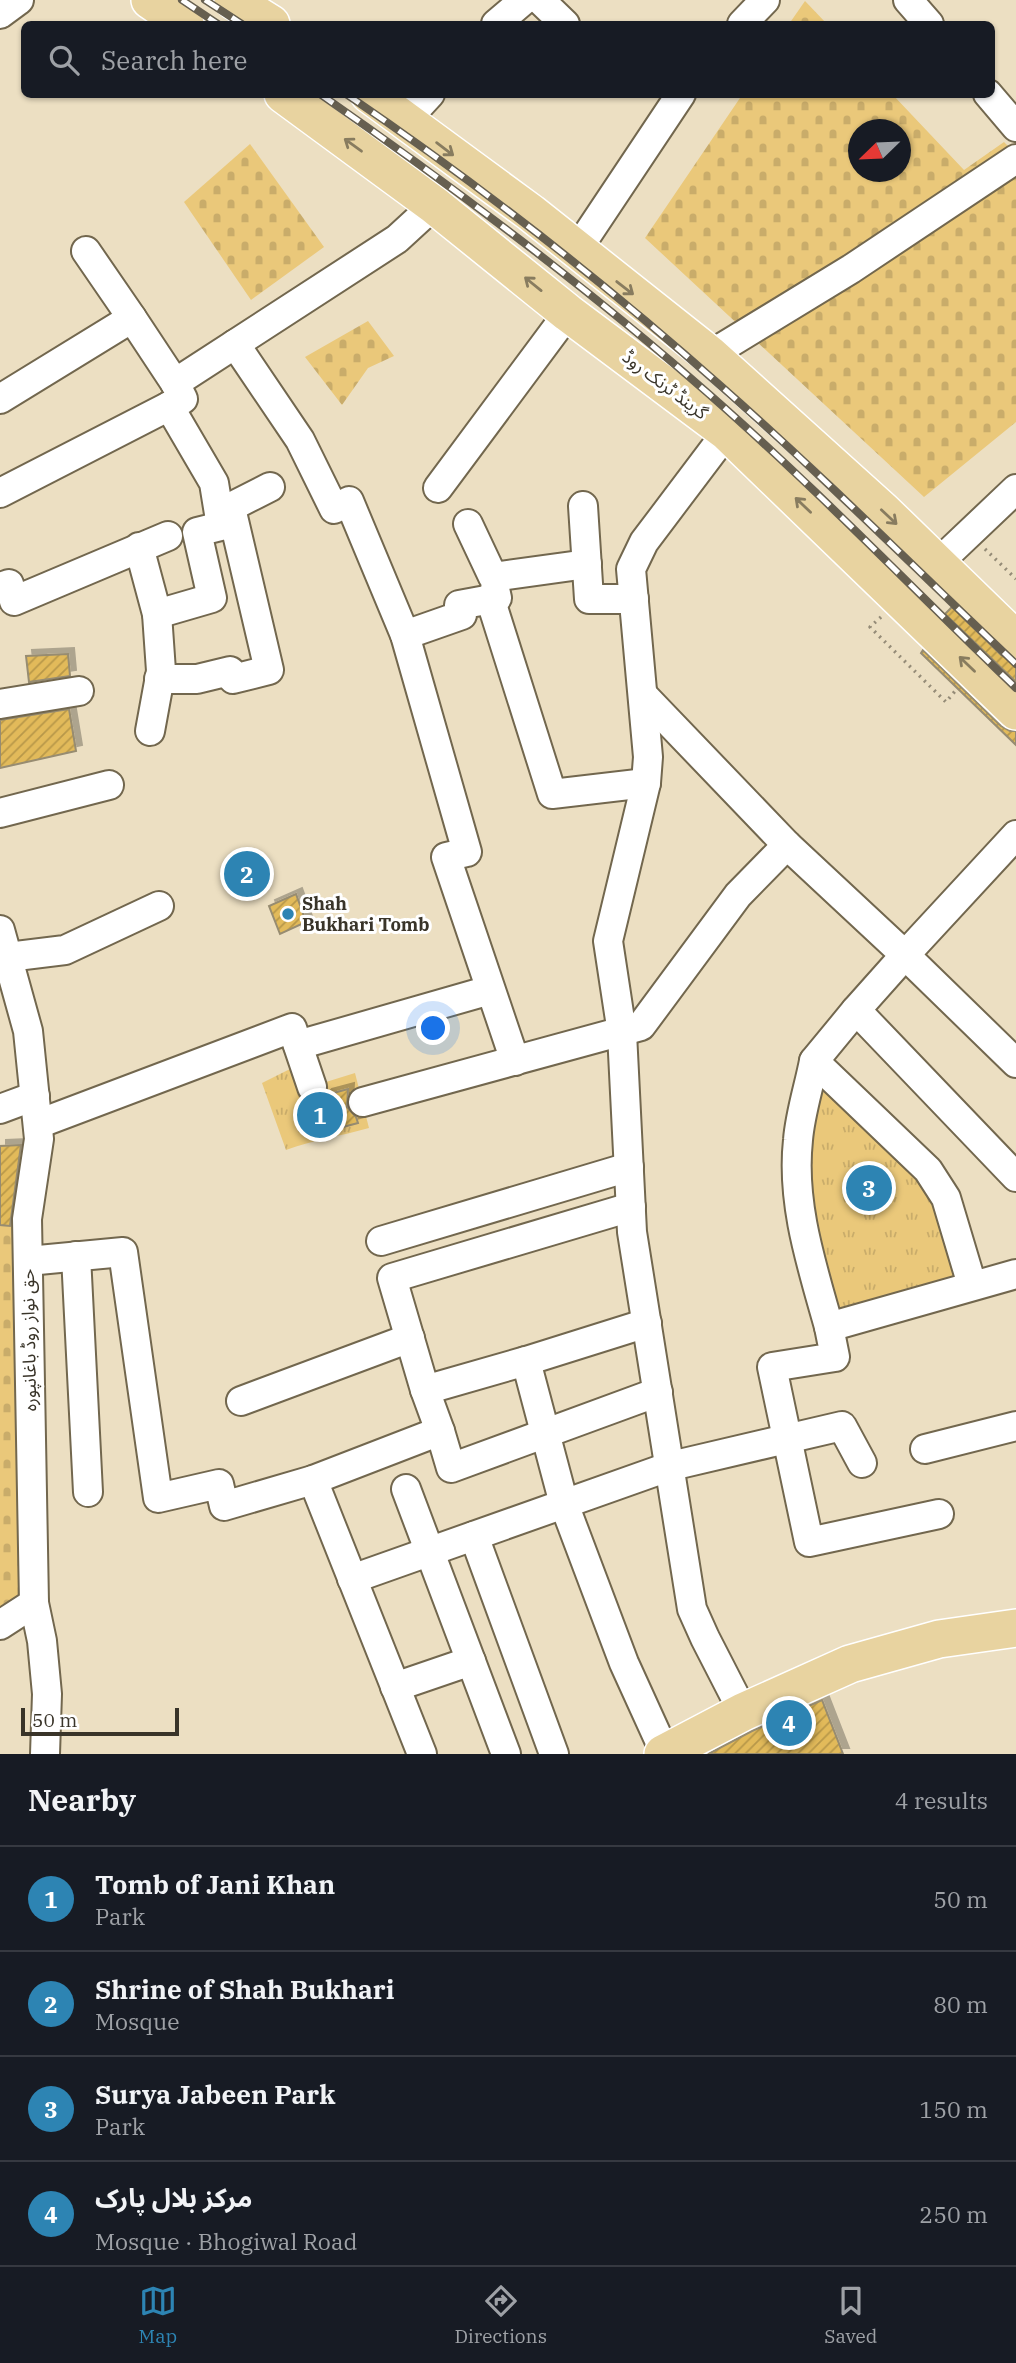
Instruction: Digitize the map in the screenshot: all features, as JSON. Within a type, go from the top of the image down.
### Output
[{"type":"main road","points":[[150,0],[181,21]]},
{"type":"main road","points":[[233,0],[266,21]]},
{"type":"main road","name":"گرینڈ ٹرنک روڈ","points":[[288,98],[434,205],[568,313],[727,432],[1016,711]]},
{"type":"main road","points":[[384,98],[418,107],[578,250],[710,355],[938,563],[1016,640]]},
{"type":"main road","points":[[664,1754],[743,1712],[850,1664],[939,1639],[1016,1628]]},
{"type":"street","points":[[0,14],[19,0]]},
{"type":"street","points":[[500,21],[524,0]]},
{"type":"street","points":[[540,0],[562,21]]},
{"type":"street","points":[[745,21],[765,0]]},
{"type":"street","points":[[908,0],[926,21]]},
{"type":"street","points":[[578,250],[678,98]]},
{"type":"street","points":[[991,98],[1016,127]]},
{"type":"street","points":[[710,355],[851,269],[1016,159]]},
{"type":"street","points":[[0,493],[172,395],[235,344],[397,239],[434,205]]},
{"type":"street","points":[[86,251],[132,318],[214,483],[225,510],[269,670],[233,680],[230,671],[197,679],[159,679]]},
{"type":"street","points":[[438,488],[568,313]]},
{"type":"street","points":[[0,400],[132,318]]},
{"type":"street","points":[[235,344],[300,440],[334,509],[349,500],[405,635],[467,852],[446,857],[515,1061]]},
{"type":"street","points":[[727,432],[644,542],[631,569],[648,757],[646,783],[608,941],[622,1033],[632,1232],[692,1609],[743,1712]]},
{"type":"street","points":[[157,614],[212,598],[197,532],[221,526],[225,510],[270,488]]},
{"type":"street","points":[[938,563],[1016,489]]},
{"type":"street","points":[[583,506],[589,598],[634,599]]},
{"type":"street","points":[[468,524],[491,588],[552,794],[646,783]]},
{"type":"street","points":[[0,587],[9,584],[14,601],[168,536]]},
{"type":"street","points":[[139,547],[157,614],[159,679],[150,731]]},
{"type":"street","points":[[405,635],[462,615],[459,605],[491,588],[587,564]]},
{"type":"street","points":[[0,704],[79,691]]},
{"type":"street","points":[[644,696],[787,845],[1016,1063]]},
{"type":"street","points":[[0,813],[109,785]]},
{"type":"street","points":[[939,1514],[809,1542],[772,1367],[835,1357],[802,1229],[797,1140],[814,1060],[905,955],[1016,835]]},
{"type":"street","points":[[363,1102],[636,1029],[647,1021],[738,895],[787,845]]},
{"type":"street","points":[[8,957],[65,950],[159,906]]},
{"type":"street","name":"حق نواز روڈ باغانپورہ","points":[[0,930],[28,1031],[39,1139],[27,1219],[34,1603],[42,1641],[47,1694],[45,1754]]},
{"type":"street","points":[[298,1045],[490,990]]},
{"type":"street","points":[[856,1010],[1016,1177]]},
{"type":"street","points":[[38,1124],[292,1028],[313,1087]]},
{"type":"street","points":[[814,1060],[928,1170],[946,1198],[972,1285]]},
{"type":"street","points":[[0,1108],[35,1096]]},
{"type":"street","points":[[381,1241],[628,1167]]},
{"type":"street","points":[[631,1207],[392,1278],[451,1468],[658,1392]]},
{"type":"street","points":[[28,1261],[123,1252],[158,1498],[219,1484],[224,1506],[313,1480],[440,1431]]},
{"type":"street","points":[[76,1256],[88,1492]]},
{"type":"street","points":[[829,1327],[1016,1274]]},
{"type":"street","points":[[425,1390],[526,1362],[647,1323]]},
{"type":"street","points":[[241,1401],[410,1338]]},
{"type":"street","points":[[526,1362],[564,1504],[624,1663],[664,1754]]},
{"type":"street","points":[[352,1579],[671,1466],[842,1426],[862,1463]]},
{"type":"street","points":[[925,1449],[1016,1426]]},
{"type":"street","points":[[313,1480],[422,1754]]},
{"type":"street","points":[[406,1489],[506,1754]]},
{"type":"street","points":[[474,1536],[554,1754]]},
{"type":"street","points":[[0,1625],[34,1603]]},
{"type":"street","points":[[395,1687],[471,1661]]},
{"type":"path","points":[[980,543],[1016,579]]},
{"type":"path","points":[[884,642],[946,702],[958,689]]},
{"type":"green space","points":[[805,1],[824,21],[791,21]]},
{"type":"green space","points":[[740,98],[896,98],[964,170],[1004,142],[1016,154],[1016,422],[924,497],[645,238]]},
{"type":"green space","points":[[250,144],[324,247],[251,300],[184,202]]},
{"type":"green space","points":[[368,321],[394,356],[368,368],[342,405],[305,357]]},
{"type":"green space","points":[[814,1061],[928,1170],[972,1285],[829,1327],[802,1229]]},
{"type":"green space","points":[[304,1062],[313,1086],[355,1073],[369,1128],[286,1150],[262,1083]]},
{"type":"green space","points":[[0,1196],[15,1198],[21,1612],[0,1623]]},
{"type":"building","points":[[952,607],[1001,655],[1016,660],[1016,682],[945,614]]},
{"type":"building","points":[[923,650],[1001,726],[1016,731],[1016,745],[921,653]]},
{"type":"building","points":[[68,654],[70,676],[29,682],[26,656]]},
{"type":"building","points":[[69,709],[76,751],[0,768],[0,720]]},
{"type":"building","name":"Shah Bukhari Tomb","points":[[296,894],[306,922],[280,934],[269,906]]},
{"type":"building","points":[[348,1089],[347,1107],[358,1123],[328,1131],[320,1101],[326,1095]]},
{"type":"building","points":[[21,1145],[10,1226],[0,1225],[0,1146]]},
{"type":"building","points":[[822,1700],[843,1754],[708,1754],[752,1731]]},
{"type":"railway","points":[[182,0],[214,21]]},
{"type":"railway","points":[[205,0],[237,21]]},
{"type":"railway","points":[[326,98],[520,239],[710,395],[788,466],[1016,688]]},
{"type":"railway","points":[[352,98],[491,198],[677,348],[797,455],[1016,664]]},
{"type":"place","name":"Shrine of Shah Bukhari","points":[[247,874]]},
{"type":"place","name":"Shah Bukhari Tomb","points":[[288,914]]},
{"type":"place","name":"Tomb of Jani Khan","points":[[320,1115]]},
{"type":"place","name":"Surya Jabeen Park","points":[[869,1188]]},
{"type":"place","name":"مرکز بلال پارک","points":[[789,1723]]}]
